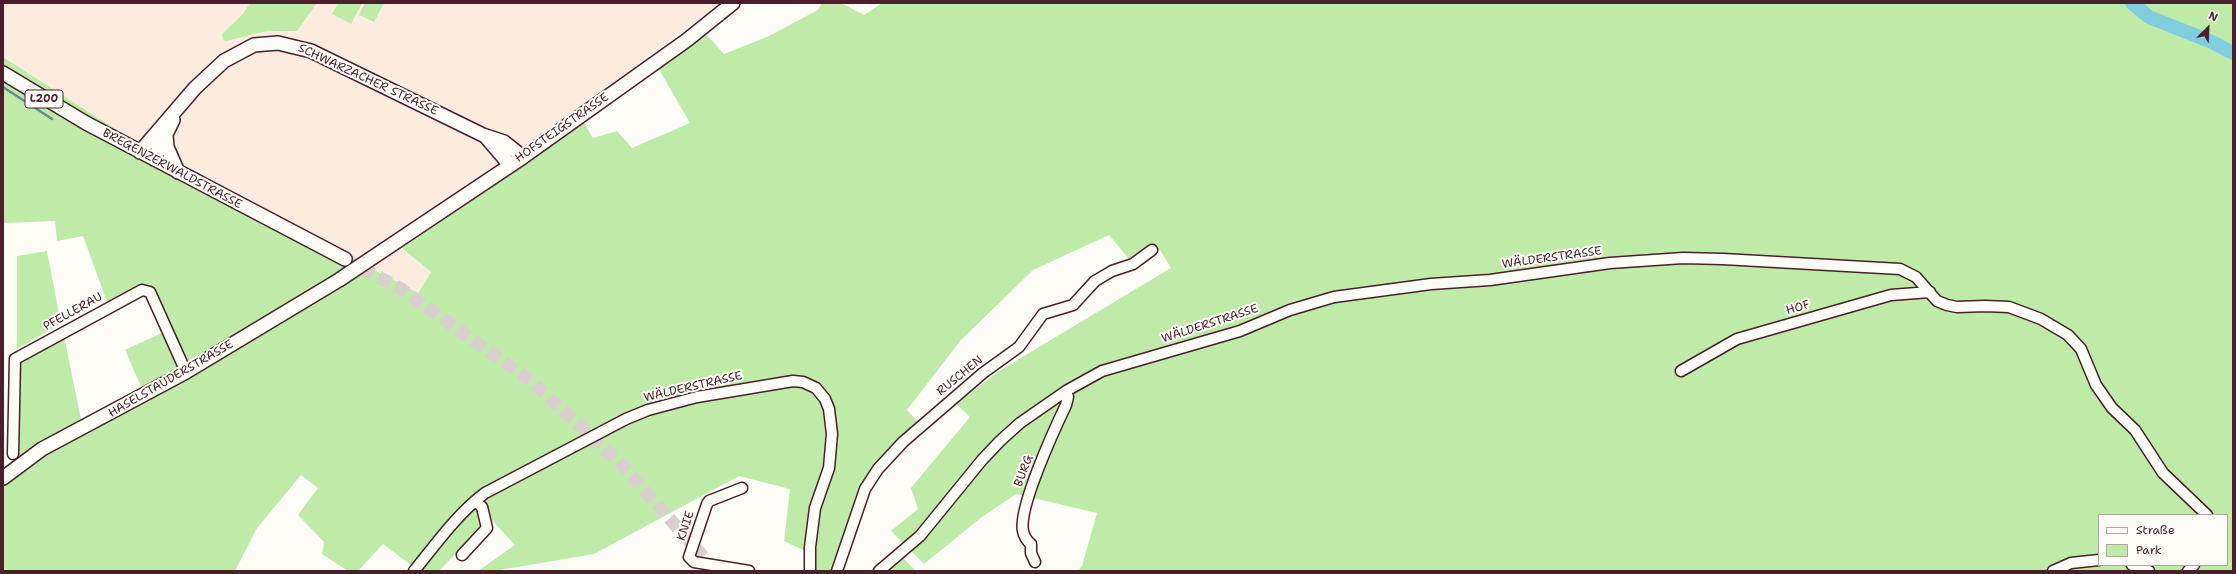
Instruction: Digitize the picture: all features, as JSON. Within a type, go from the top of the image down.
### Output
[{"type":"main road","name":"HOFSTEIGSTRASSE","points":[[339,280],[523,157],[687,40],[733,3]]},
{"type":"main road","name":"SCHWARZACHER STRASSE","points":[[140,152],[177,111],[194,88],[224,61],[254,45],[278,43],[311,51],[484,135],[504,142],[523,157]]},
{"type":"main road","name":"BREGENZERWALDSTRASSE","points":[[3,73],[86,124],[345,259]]},
{"type":"main road","name":"SCHWARZACHER STRASSE","points":[[154,159],[177,111]]},
{"type":"main road","points":[[166,135],[167,147],[178,172]]},
{"type":"main road","name":"SCHWARZACHER STRASSE","points":[[484,135],[510,165]]},
{"type":"main road","name":"HASELSTAUDERSTRASSE","points":[[3,478],[42,449],[186,372],[339,280]]},
{"type":"street","name":"RUSCHEN","points":[[837,571],[865,489],[878,469],[903,442],[983,373],[1019,348],[1044,314],[1072,305],[1095,281],[1112,271],[1133,264],[1152,250]]},
{"type":"street","name":"WÄLDERSTRASSE","points":[[879,571],[920,536],[982,460],[1020,423],[1066,391],[1102,371],[1240,331],[1290,310],[1334,297],[1424,285],[1490,280],[1610,263],[1683,258],[1900,269],[1916,277],[1937,301],[1956,308],[1985,306],[2015,309],[2041,319],[2068,334],[2081,349],[2096,385],[2112,408],[2135,430],[2163,473],[2207,514]]},
{"type":"street","name":"PFELLERAU","points":[[13,454],[15,358],[142,290],[150,292],[186,372]]},
{"type":"street","name":"HOF","points":[[1681,371],[1737,339],[1891,295],[1930,292]]},
{"type":"street","name":"WÄLDERSTRASSE","points":[[414,571],[447,530],[475,501],[497,486],[626,419],[648,410],[697,397],[782,382],[803,382],[816,388],[825,399],[829,409],[832,434],[829,468],[815,508],[810,547],[810,571]]},
{"type":"street","name":"BURG","points":[[1035,562],[1031,553],[1031,544],[1023,532],[1024,516],[1043,457],[1066,405],[1068,397],[1066,391]]},
{"type":"street","name":"KNIE","points":[[742,488],[709,501],[689,557],[694,562],[749,571]]},
{"type":"street","points":[[462,555],[487,528],[482,507],[475,501]]},
{"type":"street","points":[[2053,571],[2071,563],[2098,560]]},
{"type":"street","points":[[2135,566],[2149,571]]},
{"type":"shaded area","points":[[3,3],[722,3],[493,171],[396,236],[402,248],[431,272],[418,293],[136,142],[3,57]]},
{"type":"green space","points":[[250,3],[317,3],[297,31],[267,31],[226,41],[223,40],[222,34],[243,14]]},
{"type":"green space","points":[[338,3],[362,3],[351,24],[332,14]]},
{"type":"green space","points":[[365,3],[384,3],[374,22],[359,15]]},
{"type":"green space","points":[[822,3],[841,3],[864,15],[882,3],[2233,3],[2233,571],[1077,571],[1082,566],[1097,513],[1016,494],[982,517],[924,564],[891,531],[918,509],[911,488],[970,417],[956,404],[999,371],[1171,268],[1160,250],[1129,259],[1109,235],[1033,270],[960,341],[907,410],[919,423],[876,467],[836,568],[830,571],[816,571],[807,552],[784,541],[790,489],[739,476],[594,554],[494,571],[478,571],[515,545],[490,518],[439,571],[422,571],[412,566],[383,544],[358,571],[348,571],[322,554],[324,542],[298,515],[318,488],[301,475],[257,528],[235,571],[3,571],[3,480],[21,465],[17,449],[19,364],[21,361],[64,336],[83,429],[146,398],[125,350],[170,329],[150,284],[107,302],[83,236],[57,241],[55,221],[3,223],[3,57],[136,142],[418,293],[431,272],[402,248],[501,181],[582,119],[593,138],[617,131],[632,148],[690,123],[657,66],[705,33],[724,54],[769,36],[818,10]]},
{"type":"green space","points":[[47,251],[61,324],[17,349],[17,256]]},
{"type":"green space","points":[[901,556],[916,571],[890,571],[890,566]]},
{"type":"waterway","points":[[2132,3],[2149,17],[2212,42],[2233,53]]},
{"type":"waterway","points":[[3,87],[52,119]]},
{"type":"tunnel","points":[[345,259],[401,289],[531,381],[622,465],[716,571]]}]
